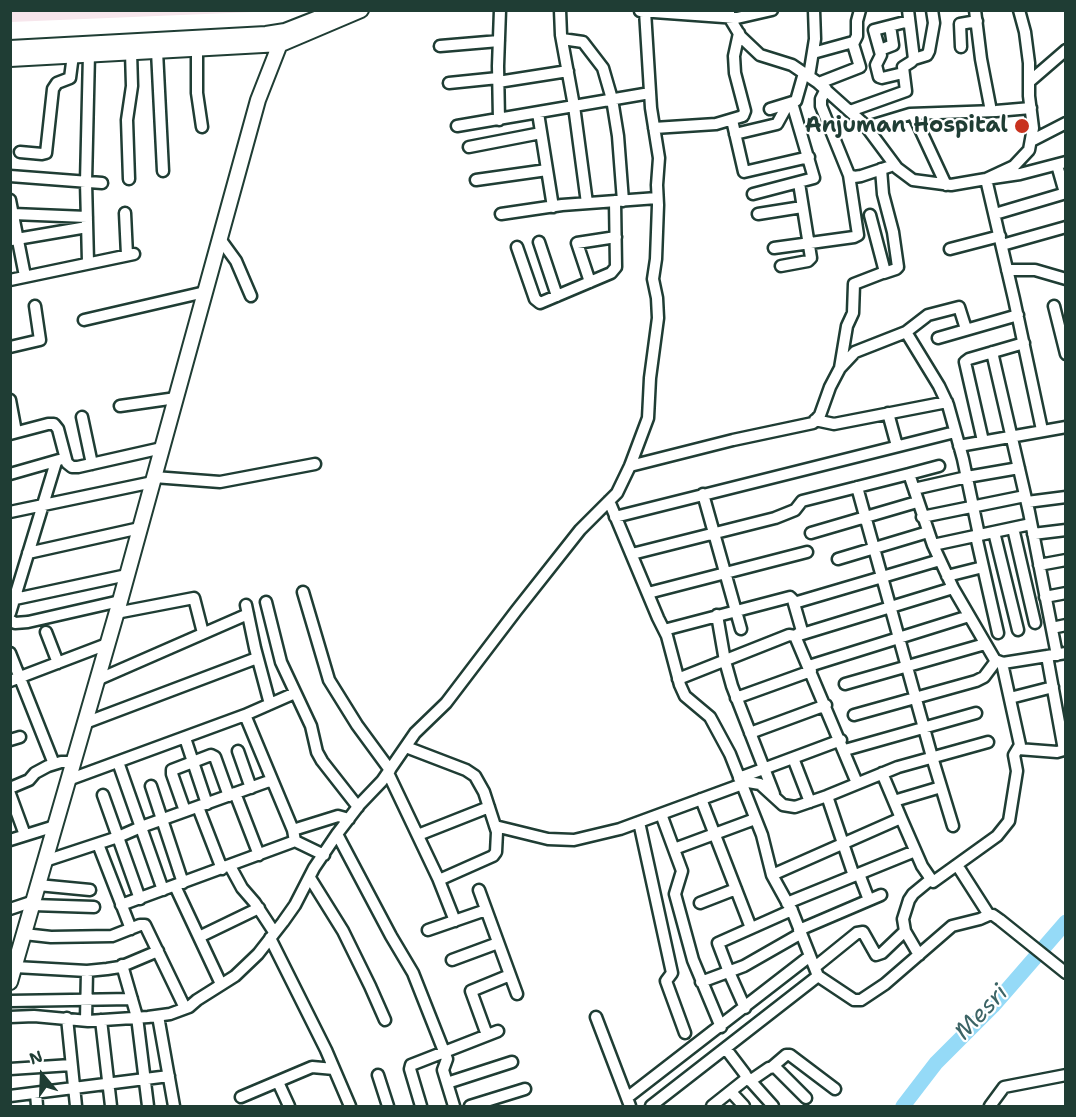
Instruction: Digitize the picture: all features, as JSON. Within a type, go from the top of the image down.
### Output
[{"type":"main road","points":[[10,982],[19,940],[33,903],[74,762],[258,100],[283,37],[338,10]]},
{"type":"main road","points":[[10,59],[197,49],[265,40],[283,37],[360,10]]},
{"type":"main road","points":[[10,48],[265,40]]},
{"type":"main road","points":[[265,40],[269,74]]},
{"type":"street","points":[[499,120],[500,10]]},
{"type":"street","points":[[560,10],[562,39],[587,203]]},
{"type":"street","points":[[639,10],[729,14],[737,18],[772,10]]},
{"type":"street","points":[[770,109],[798,99],[799,86],[813,53],[814,10]]},
{"type":"street","points":[[813,53],[853,42],[857,36],[860,10]]},
{"type":"street","points":[[850,111],[904,92],[906,89],[903,67],[912,62],[914,58],[927,55],[929,51],[934,23],[932,10]]},
{"type":"street","points":[[10,1017],[101,1020],[158,1016],[185,1008],[235,976],[258,954],[295,905],[337,834],[389,771],[415,733],[446,703],[580,530],[617,493],[648,418],[650,378],[658,318],[653,279],[657,259],[659,158],[650,93],[645,11]]},
{"type":"street","points":[[729,14],[739,33],[760,55],[792,65],[822,86],[850,111],[867,127],[894,165],[914,180],[946,184],[980,182],[1014,166],[1029,150],[1032,128],[1029,63],[1022,11]]},
{"type":"street","points":[[903,73],[879,77],[876,65],[881,59],[874,30],[890,26],[908,16],[914,58]]},
{"type":"street","points":[[961,47],[960,24],[976,16],[991,111]]},
{"type":"street","points":[[880,50],[894,45],[890,26]]},
{"type":"street","points":[[654,129],[716,124],[743,116],[745,111],[735,73],[734,56],[739,33]]},
{"type":"street","points":[[517,247],[537,302],[557,297],[615,271],[621,164],[612,99],[603,68],[586,44],[581,41],[562,39]]},
{"type":"street","points":[[440,46],[499,41]]},
{"type":"street","points":[[822,86],[860,67],[853,42]]},
{"type":"street","points":[[197,49],[197,93],[202,127]]},
{"type":"street","points":[[1029,82],[1065,50]]},
{"type":"street","points":[[157,51],[163,171]]},
{"type":"street","points":[[129,179],[128,110],[132,86],[131,52]]},
{"type":"street","points":[[88,262],[86,182],[90,54]]},
{"type":"street","points":[[20,152],[46,153],[53,89],[57,83],[70,78],[73,55]]},
{"type":"street","points":[[449,83],[498,80],[568,70]]},
{"type":"street","points":[[774,248],[857,236],[849,175],[821,106],[822,86]]},
{"type":"street","points":[[457,126],[650,93]]},
{"type":"street","points":[[735,134],[777,124],[790,103]]},
{"type":"street","points":[[753,194],[814,178],[790,103]]},
{"type":"street","points":[[867,127],[903,115],[1030,108]]},
{"type":"street","points":[[538,113],[553,207]]},
{"type":"street","points":[[913,114],[946,184]]},
{"type":"street","points":[[732,120],[744,172],[809,157]]},
{"type":"street","points":[[1031,141],[1065,123]]},
{"type":"street","points":[[469,147],[541,133]]},
{"type":"street","points":[[986,179],[1061,164],[1065,193],[995,214]]},
{"type":"street","points":[[849,175],[854,177],[894,165]]},
{"type":"street","points":[[840,369],[847,326],[853,313],[855,283],[896,270],[898,267],[893,232],[881,183],[881,169]]},
{"type":"street","points":[[476,180],[547,170]]},
{"type":"street","points":[[10,176],[102,183]]},
{"type":"street","points":[[986,179],[1042,430]]},
{"type":"street","points":[[781,267],[810,260],[798,183]]},
{"type":"street","points":[[501,214],[587,203],[657,198]]},
{"type":"street","points":[[10,200],[14,239],[25,276]]},
{"type":"street","points":[[758,214],[802,207]]},
{"type":"street","points":[[856,219],[887,209]]},
{"type":"street","points":[[10,280],[88,262],[131,255],[125,213]]},
{"type":"street","points":[[13,214],[87,222]]},
{"type":"street","points":[[870,215],[884,273]]},
{"type":"street","points":[[14,239],[87,222]]},
{"type":"street","points":[[950,249],[1065,227]]},
{"type":"street","points":[[590,282],[577,243],[616,237]]},
{"type":"street","points":[[220,239],[236,261],[251,296]]},
{"type":"street","points":[[539,242],[557,297]]},
{"type":"street","points":[[1008,271],[1035,270],[1065,279]]},
{"type":"street","points":[[84,320],[205,292]]},
{"type":"street","points":[[10,347],[38,342],[41,338],[35,306]]},
{"type":"street","points":[[1054,306],[1065,354]]},
{"type":"street","points":[[630,466],[733,440],[806,425],[820,415],[830,387],[846,360],[861,349],[906,332],[928,315],[959,307],[966,329]]},
{"type":"street","points":[[938,338],[1018,315]]},
{"type":"street","points":[[906,332],[939,386],[946,402],[967,477],[983,567],[998,633]]},
{"type":"street","points":[[982,441],[965,365],[967,360],[1023,343]]},
{"type":"street","points":[[993,352],[1026,499],[1057,655],[1053,687],[1064,750],[1057,753],[1018,749]]},
{"type":"street","points":[[120,406],[176,398]]},
{"type":"street","points":[[10,400],[13,433],[54,424],[58,429],[61,460],[42,507],[10,614]]},
{"type":"street","points":[[816,420],[834,423],[946,402]]},
{"type":"street","points":[[888,413],[897,446]]},
{"type":"street","points":[[82,417],[92,464]]},
{"type":"street","points":[[959,446],[1065,427]]},
{"type":"street","points":[[615,517],[955,432]]},
{"type":"street","points":[[10,474],[61,460],[72,467],[78,467],[162,448]]},
{"type":"street","points":[[10,512],[42,507],[153,479],[220,482],[315,464]]},
{"type":"street","points":[[632,554],[791,513],[802,501],[939,466]]},
{"type":"street","points":[[914,489],[1019,468]]},
{"type":"street","points":[[909,474],[922,517],[947,576],[985,645],[999,662],[1020,742],[1014,755],[1017,771],[1009,821],[997,836],[936,881],[930,880]]},
{"type":"street","points":[[857,487],[953,826]]},
{"type":"street","points":[[703,494],[741,629]]},
{"type":"street","points":[[922,517],[1026,499],[1065,497]]},
{"type":"street","points":[[609,501],[670,645],[678,679],[685,696],[710,717],[730,754],[762,835],[772,875],[789,907],[814,967],[854,1000],[859,1000],[885,984],[952,926],[993,915],[1065,973]]},
{"type":"street","points":[[811,533],[917,502]]},
{"type":"street","points":[[28,553],[140,528]]},
{"type":"street","points":[[1012,528],[1035,622]]},
{"type":"street","points":[[933,545],[1012,528],[1065,530]]},
{"type":"street","points":[[838,559],[928,532]]},
{"type":"street","points":[[994,532],[1018,630]]},
{"type":"street","points":[[648,593],[807,552]]},
{"type":"street","points":[[794,603],[940,560]]},
{"type":"street","points":[[1039,565],[1065,560]]},
{"type":"street","points":[[947,576],[983,567]]},
{"type":"street","points":[[15,599],[127,575]]},
{"type":"street","points":[[678,679],[789,635],[797,636],[953,588]]},
{"type":"street","points":[[303,592],[329,680],[389,771],[456,921]]},
{"type":"street","points":[[1046,597],[1065,593]]},
{"type":"street","points":[[664,630],[790,597],[802,631],[797,636]]},
{"type":"street","points":[[10,620],[15,623],[28,622],[118,607],[194,598],[203,633]]},
{"type":"street","points":[[266,602],[281,662],[311,726],[322,761],[358,807]]},
{"type":"street","points":[[97,680],[203,633],[247,609],[270,704]]},
{"type":"street","points":[[717,615],[725,661],[736,698],[775,798]]},
{"type":"street","points":[[736,698],[810,668],[969,616]]},
{"type":"street","points":[[1052,627],[1065,625]]},
{"type":"street","points":[[46,632],[58,663]]},
{"type":"street","points":[[797,636],[857,783]]},
{"type":"street","points":[[15,679],[107,644]]},
{"type":"street","points":[[845,684],[985,645]]},
{"type":"street","points":[[10,653],[15,679],[54,764]]},
{"type":"street","points":[[854,715],[981,679],[999,662],[1057,655]]},
{"type":"street","points":[[85,723],[257,657]]},
{"type":"street","points":[[1010,698],[1053,687]]},
{"type":"street","points":[[68,780],[185,738],[295,693]]},
{"type":"street","points":[[750,733],[825,705]]},
{"type":"street","points":[[495,826],[548,839],[563,840],[620,829],[701,799],[793,758],[924,728],[976,712]]},
{"type":"street","points":[[245,715],[294,835],[324,855]]},
{"type":"street","points":[[185,738],[193,762],[202,805],[226,867],[258,908],[272,935],[350,1107]]},
{"type":"street","points":[[740,782],[760,784],[790,808],[827,796],[882,773],[988,742]]},
{"type":"street","points":[[406,747],[466,770],[475,776],[480,783],[495,826],[497,842],[493,856],[439,880]]},
{"type":"street","points":[[238,751],[251,788]]},
{"type":"street","points":[[185,811],[171,772],[211,755],[214,756],[259,855]]},
{"type":"street","points":[[793,758],[810,802]]},
{"type":"street","points":[[10,788],[29,780],[38,771],[54,764],[74,762]]},
{"type":"street","points":[[118,762],[163,890]]},
{"type":"street","points":[[882,773],[915,851],[930,880]]},
{"type":"street","points":[[45,861],[118,837],[273,780]]},
{"type":"street","points":[[151,786],[179,884],[199,937],[221,984]]},
{"type":"street","points":[[894,801],[941,787]]},
{"type":"street","points":[[10,794],[25,836]]},
{"type":"street","points":[[103,795],[140,899]]},
{"type":"street","points":[[827,796],[843,845],[869,900]]},
{"type":"street","points":[[701,799],[751,928]]},
{"type":"street","points":[[418,835],[489,807]]},
{"type":"street","points":[[661,814],[682,871],[675,894],[693,960],[721,1027]]},
{"type":"street","points":[[121,905],[259,855],[294,835],[338,816],[349,819]]},
{"type":"street","points":[[772,875],[901,818]]},
{"type":"street","points":[[674,849],[755,819]]},
{"type":"street","points":[[639,822],[672,973],[666,981],[684,1033]]},
{"type":"street","points":[[10,840],[55,826]]},
{"type":"street","points":[[337,834],[413,973],[447,1060],[443,1070],[454,1107]]},
{"type":"street","points":[[98,844],[131,929]]},
{"type":"street","points":[[746,1008],[718,943],[857,875],[915,851]]},
{"type":"street","points":[[957,865],[989,915]]},
{"type":"street","points":[[310,878],[343,931],[385,1020]]},
{"type":"street","points":[[919,955],[905,931],[903,920],[909,900],[930,880]]},
{"type":"street","points":[[38,885],[90,890]]},
{"type":"street","points":[[700,903],[736,889]]},
{"type":"street","points":[[479,890],[517,994]]},
{"type":"street","points":[[701,982],[754,961],[800,932],[881,895]]},
{"type":"street","points":[[10,909],[33,903],[94,907]]},
{"type":"street","points":[[199,937],[258,908]]},
{"type":"street","points":[[428,930],[486,910]]},
{"type":"street","points":[[19,940],[112,936],[145,925],[185,1008]]},
{"type":"street","points":[[651,1107],[726,1049],[814,967],[857,933],[863,932],[876,955],[882,953],[905,931]]},
{"type":"street","points":[[453,960],[498,943]]},
{"type":"street","points":[[15,967],[87,971],[123,965],[158,951]]},
{"type":"street","points":[[123,965],[137,1017],[148,1107]]},
{"type":"street","points":[[596,1017],[629,1102],[746,1008],[814,967]]},
{"type":"street","points":[[86,1020],[87,971]]},
{"type":"street","points":[[487,1035],[471,991],[510,975]]},
{"type":"street","points":[[10,1001],[132,999]]},
{"type":"street","points":[[158,1016],[174,1107]]},
{"type":"street","points":[[67,1018],[72,1088],[76,1107]]},
{"type":"street","points":[[101,1020],[111,1107]]},
{"type":"street","points":[[421,1107],[410,1069],[411,1065],[498,1031]]},
{"type":"street","points":[[726,1049],[773,1107]]},
{"type":"street","points":[[712,1107],[748,1078],[772,1067],[786,1055],[790,1055],[835,1089]]},
{"type":"street","points":[[447,1083],[512,1062]]},
{"type":"street","points":[[10,1069],[70,1065]]},
{"type":"street","points":[[241,1097],[312,1067],[334,1068]]},
{"type":"street","points":[[772,1067],[777,1068],[806,1098]]},
{"type":"street","points":[[378,1075],[388,1107]]},
{"type":"street","points":[[990,1107],[1001,1089],[1008,1086],[1065,1075]]},
{"type":"street","points":[[15,1099],[36,1093],[169,1076]]},
{"type":"street","points":[[278,1082],[289,1107]]},
{"type":"street","points":[[470,1107],[525,1089]]},
{"type":"street","points":[[731,1092],[744,1107]]},
{"type":"street","points":[[36,1093],[37,1107]]},
{"type":"shaded area","points":[[11,10],[259,11],[11,22]]},
{"type":"waterway","name":"Mesri","points":[[903,1106],[936,1063],[993,1006],[1066,922]]},
{"type":"place","name":"Anjuman Hospital","points":[[1022,126]]}]
